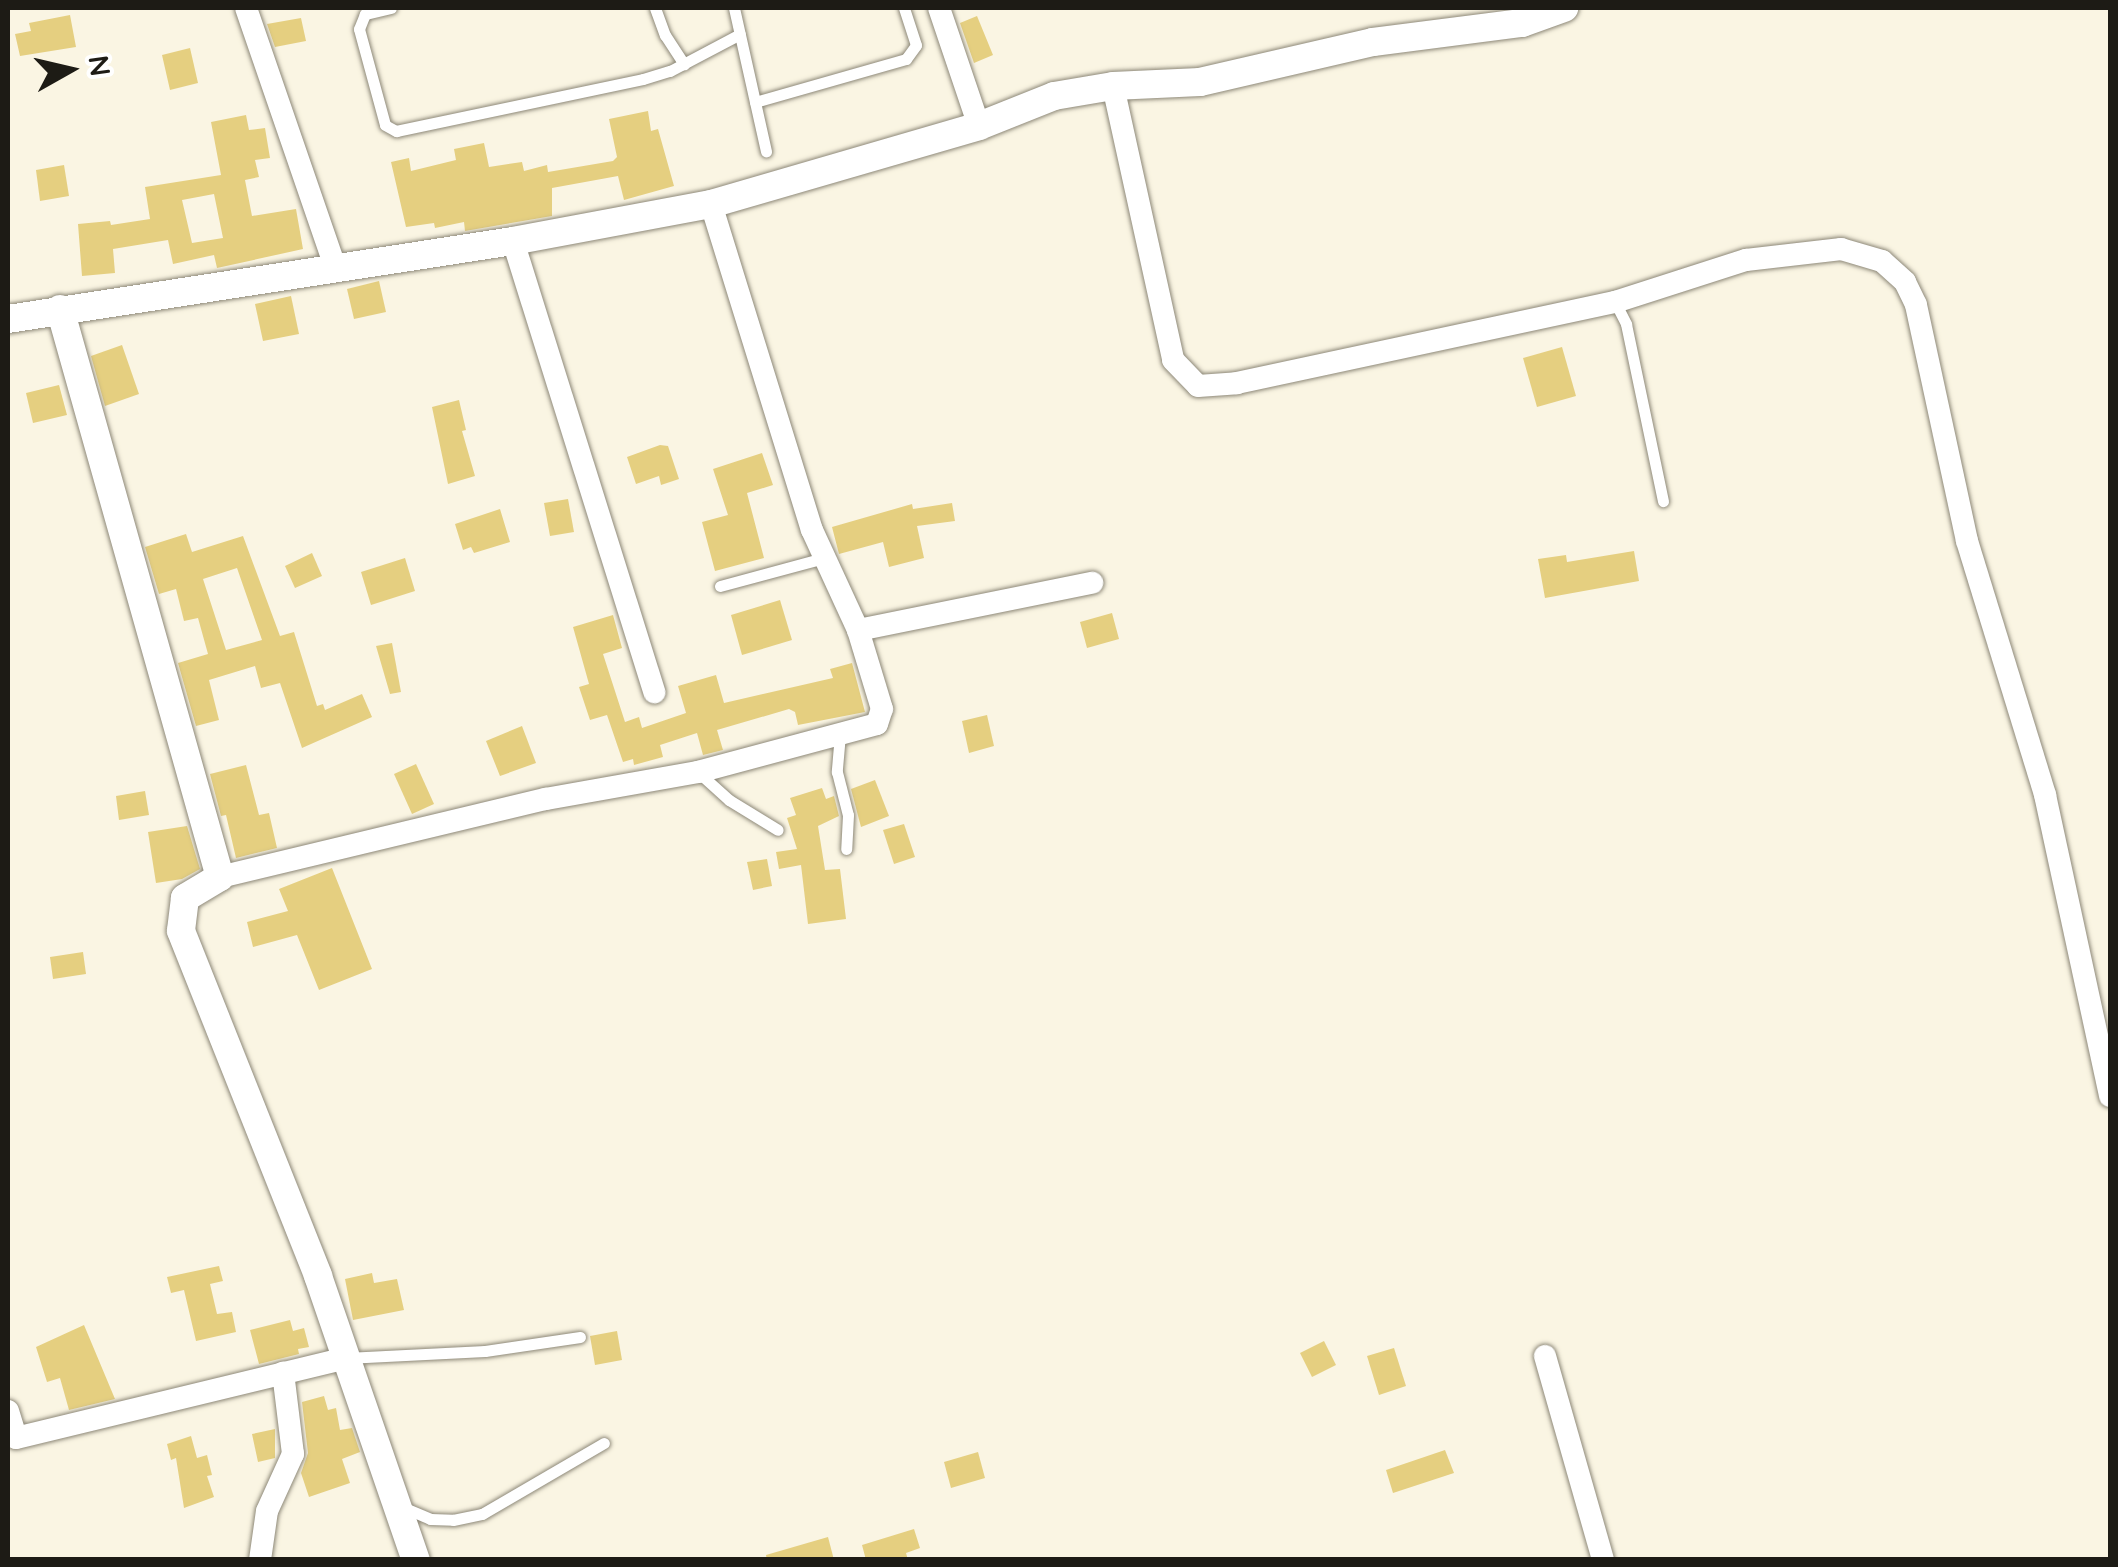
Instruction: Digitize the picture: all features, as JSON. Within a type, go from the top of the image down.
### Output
[{"type":"street","points":[[246,8],[335,268]]},
{"type":"street","points":[[938,8],[979,126]]},
{"type":"street","points":[[8,319],[512,241],[711,204],[772,177],[979,126],[1054,96],[1113,86],[1200,82],[1374,42],[1522,24],[1564,8]]},
{"type":"street","points":[[1113,86],[1173,360],[1198,386],[1237,382],[1615,302],[1746,260],[1841,249],[1882,260],[1904,282],[1916,305],[1967,541],[2044,795],[2110,1096]]},
{"type":"street","points":[[416,1560],[346,1358],[181,931],[185,898],[220,877],[546,799],[698,772],[877,724],[883,716],[858,630],[824,558],[711,204]]},
{"type":"street","points":[[512,241],[654,692]]},
{"type":"street","points":[[60,310],[220,877]]},
{"type":"street","points":[[858,630],[1092,583]]},
{"type":"street","points":[[1545,1356],[1603,1560]]},
{"type":"street","points":[[8,1411],[16,1438],[346,1358]]},
{"type":"street","points":[[260,1560],[266,1511],[293,1454],[283,1374]]},
{"type":"lane","points":[[390,8],[365,14],[359,29],[384,125],[396,131],[643,79],[684,64],[740,34]]},
{"type":"lane","points":[[655,8],[665,35],[684,64]]},
{"type":"lane","points":[[734,8],[766,151]]},
{"type":"lane","points":[[755,102],[906,59],[916,45],[904,8]]},
{"type":"lane","points":[[1615,302],[1626,324],[1663,501]]},
{"type":"lane","points":[[720,586],[824,558]]},
{"type":"lane","points":[[840,734],[837,772],[848,816],[846,850]]},
{"type":"lane","points":[[698,772],[728,800],[778,830]]},
{"type":"lane","points":[[346,1358],[484,1351],[580,1336]]},
{"type":"lane","points":[[396,1504],[430,1519],[482,1514],[604,1443]]},
{"type":"building","points":[[70,15],[76,47],[20,56],[15,34],[31,31],[29,23]]},
{"type":"building","points":[[977,16],[993,55],[974,63],[960,23]]},
{"type":"building","points":[[301,18],[306,41],[275,47],[267,24]]},
{"type":"building","points":[[190,48],[198,83],[170,90],[162,55]]},
{"type":"building","points":[[648,111],[651,131],[658,129],[674,186],[624,200],[618,176],[552,188],[552,216],[465,231],[464,222],[435,228],[434,223],[406,227],[391,162],[409,158],[411,171],[456,160],[454,149],[484,143],[489,167],[522,162],[524,171],[547,165],[548,172],[613,161],[617,157],[609,119]]},
{"type":"building","points":[[246,115],[249,130],[265,128],[270,158],[255,160],[259,177],[245,180],[252,216],[296,209],[303,249],[217,268],[214,255],[173,264],[168,240],[113,249],[115,273],[82,276],[78,224],[110,221],[111,225],[150,219],[145,187],[221,175],[211,122]],"holes":[[[214,194],[223,238],[192,243],[182,200]]]},
{"type":"building","points":[[64,165],[69,196],[40,201],[36,170]]},
{"type":"building","points":[[379,281],[386,312],[354,319],[347,289]]},
{"type":"building","points":[[291,296],[299,334],[263,341],[255,304]]},
{"type":"building","points":[[122,345],[139,394],[105,406],[91,356]]},
{"type":"building","points":[[1562,347],[1576,396],[1537,407],[1523,358]]},
{"type":"building","points":[[59,385],[67,415],[33,423],[26,393]]},
{"type":"building","points":[[459,400],[466,430],[462,431],[475,476],[448,484],[432,407]]},
{"type":"building","points":[[660,445],[668,446],[679,479],[661,485],[659,476],[636,484],[627,457]]},
{"type":"building","points":[[762,453],[773,485],[747,493],[764,558],[715,571],[702,522],[728,515],[713,469]]},
{"type":"building","points":[[568,499],[574,532],[550,536],[544,503]]},
{"type":"building","points":[[952,503],[955,521],[917,526],[924,558],[889,567],[883,542],[839,554],[832,527],[912,504],[913,509]]},
{"type":"building","points":[[500,509],[510,542],[474,553],[471,547],[463,550],[455,524]]},
{"type":"building","points":[[186,534],[192,552],[243,536],[280,636],[294,632],[317,706],[323,704],[325,710],[362,694],[372,717],[302,748],[280,683],[261,688],[255,666],[209,680],[219,720],[196,726],[178,663],[208,654],[198,618],[184,621],[176,589],[159,594],[145,547]],"holes":[[[237,568],[262,640],[226,650],[203,579]]]},
{"type":"building","points":[[1634,551],[1639,581],[1545,598],[1538,559],[1566,555],[1567,562]]},
{"type":"building","points":[[312,553],[322,576],[295,588],[285,566]]},
{"type":"building","points":[[405,558],[415,591],[371,605],[361,572]]},
{"type":"building","points":[[780,600],[792,640],[742,655],[731,615]]},
{"type":"building","points":[[1112,613],[1119,639],[1087,648],[1080,622]]},
{"type":"building","points":[[613,615],[622,648],[603,654],[625,722],[639,717],[642,728],[686,713],[678,686],[716,675],[724,703],[833,678],[830,669],[852,663],[865,712],[798,725],[795,712],[789,709],[717,730],[723,750],[703,755],[697,733],[660,745],[663,757],[634,765],[633,759],[623,762],[607,715],[590,720],[579,687],[589,684],[573,627]]},
{"type":"building","points":[[392,643],[401,692],[390,694],[376,646]]},
{"type":"building","points":[[987,715],[994,746],[969,753],[962,721]]},
{"type":"building","points":[[522,726],[536,763],[500,776],[486,741]]},
{"type":"building","points":[[416,764],[434,804],[412,814],[394,774]]},
{"type":"building","points":[[246,765],[259,815],[269,813],[277,848],[236,858],[226,815],[221,816],[210,774]]},
{"type":"building","points":[[875,780],[889,816],[861,827],[851,789]]},
{"type":"building","points":[[822,788],[826,799],[834,796],[839,816],[818,826],[825,870],[840,869],[846,919],[808,924],[801,865],[779,869],[776,852],[797,849],[787,818],[796,815],[790,798]]},
{"type":"building","points":[[145,791],[149,815],[119,820],[116,796]]},
{"type":"building","points":[[904,824],[915,857],[894,864],[883,830]]},
{"type":"building","points":[[187,826],[200,869],[182,879],[156,883],[148,832]]},
{"type":"building","points":[[767,859],[772,886],[753,890],[747,862]]},
{"type":"building","points":[[332,868],[372,969],[319,990],[297,935],[253,947],[247,922],[288,911],[279,889]]},
{"type":"building","points":[[83,952],[86,974],[53,979],[50,957]]},
{"type":"building","points":[[219,1266],[223,1281],[210,1284],[217,1314],[232,1312],[236,1332],[196,1341],[184,1290],[171,1293],[167,1277]]},
{"type":"building","points":[[372,1273],[374,1283],[397,1279],[404,1310],[353,1320],[345,1279]]},
{"type":"building","points":[[290,1320],[293,1331],[304,1328],[309,1347],[298,1349],[299,1354],[259,1364],[250,1330]]},
{"type":"building","points":[[84,1325],[115,1399],[69,1410],[60,1378],[47,1382],[36,1347]]},
{"type":"building","points":[[617,1331],[622,1360],[595,1365],[590,1336]]},
{"type":"building","points":[[1324,1341],[1336,1365],[1312,1377],[1300,1353]]},
{"type":"building","points":[[1394,1348],[1406,1386],[1379,1395],[1367,1356]]},
{"type":"building","points":[[324,1396],[328,1410],[336,1408],[340,1430],[352,1428],[360,1452],[342,1459],[350,1483],[309,1497],[301,1473],[308,1453],[302,1402]]},
{"type":"building","points":[[275,1429],[275,1458],[258,1462],[252,1434]]},
{"type":"building","points":[[191,1436],[197,1458],[207,1455],[212,1475],[207,1476],[214,1497],[184,1508],[176,1458],[171,1460],[167,1444]]},
{"type":"building","points":[[1445,1450],[1454,1473],[1393,1493],[1386,1470]]},
{"type":"building","points":[[978,1452],[985,1478],[951,1488],[944,1462]]},
{"type":"building","points":[[914,1529],[920,1548],[906,1553],[908,1560],[866,1560],[862,1545]]},
{"type":"building","points":[[828,1537],[834,1560],[767,1560],[766,1555]]}]
